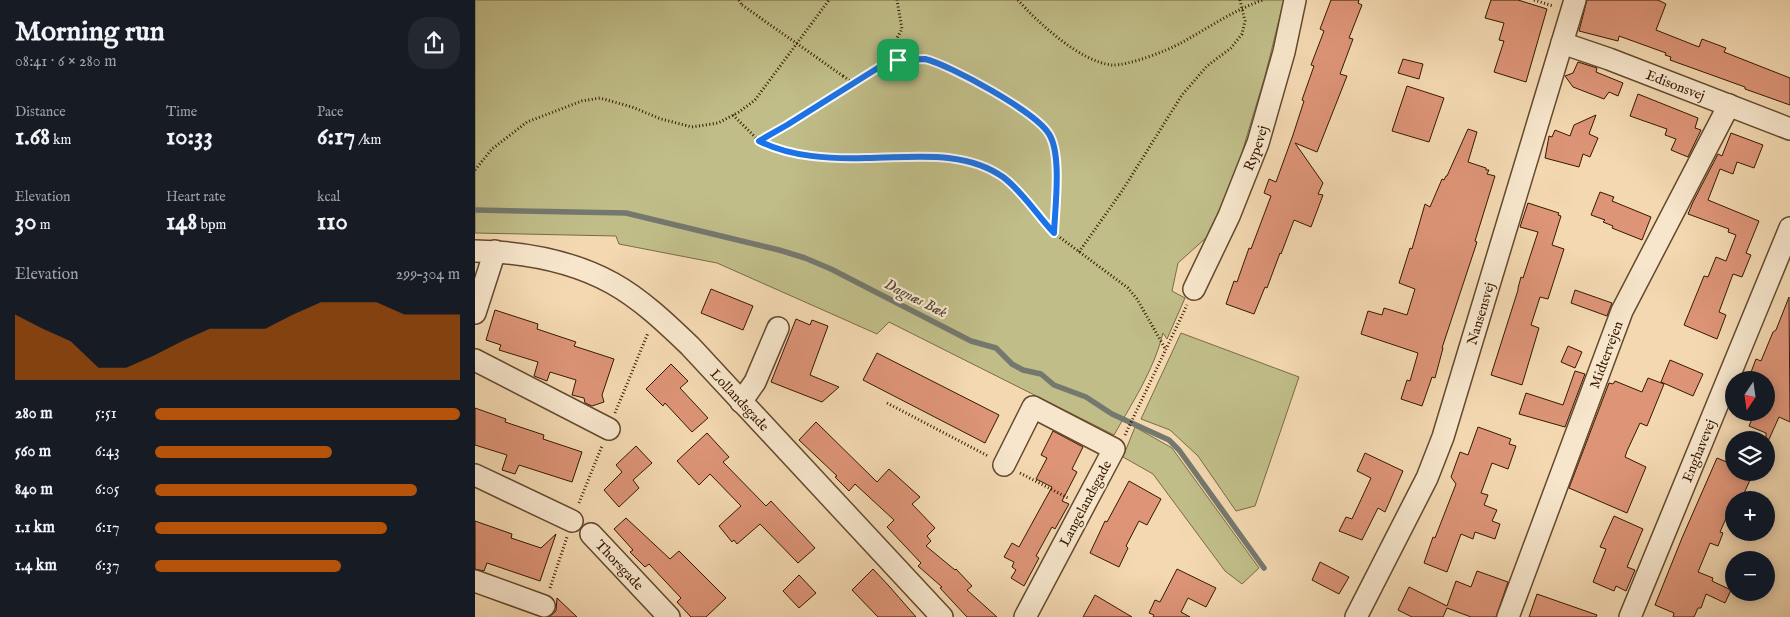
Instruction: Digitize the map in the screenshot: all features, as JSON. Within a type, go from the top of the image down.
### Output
[{"type":"street","name":"Rypevej","points":[[1194,289],[1229,216],[1258,143],[1284,52],[1295,0]]},
{"type":"street","name":"Nansensvej","points":[[1355,617],[1427,478],[1443,436],[1575,0]]},
{"type":"street","name":"Edisonsvej","points":[[1562,43],[1609,59],[1790,129]]},
{"type":"street","name":"Midtervejen","points":[[1507,617],[1622,311],[1729,105]]},
{"type":"street","name":"Enghavevej","points":[[1630,617],[1790,228]]},
{"type":"street","name":"Lollandsgade","points":[[475,313],[485,251],[534,256],[577,268],[613,283],[656,314],[689,346],[942,617]]},
{"type":"street","points":[[741,402],[755,382],[778,328]]},
{"type":"street","points":[[475,360],[609,429]]},
{"type":"street","name":"Langelandsgade","points":[[1004,465],[1033,407],[1114,449],[1025,617]]},
{"type":"street","points":[[475,475],[572,521]]},
{"type":"street","name":"Thorsgade","points":[[591,534],[669,617]]},
{"type":"street","points":[[475,581],[544,606]]},
{"type":"path","points":[[739,0],[742,5],[853,83]]},
{"type":"path","points":[[475,170],[492,149],[527,122],[582,101],[601,98],[632,107],[661,119],[692,127],[718,123],[755,100],[829,0]]},
{"type":"path","points":[[881,66],[902,29],[897,0]]},
{"type":"path","points":[[1019,0],[1034,18],[1052,34],[1095,60],[1113,65],[1143,59],[1178,44],[1263,0]]},
{"type":"path","points":[[1079,252],[1122,191],[1182,95],[1207,66],[1231,48],[1242,34],[1245,21],[1240,0]]},
{"type":"path","points":[[759,141],[881,66],[898,60],[911,59],[925,59],[935,62],[1014,104],[1050,134],[1057,162],[1054,233]]},
{"type":"path","points":[[733,115],[759,141],[773,148],[827,158],[948,158],[981,164],[1003,177],[1024,197],[1037,216],[1054,233],[1128,288],[1137,299],[1166,350]]},
{"type":"path","points":[[1126,433],[1194,289]]},
{"type":"path","points":[[544,606],[572,521],[656,314]]},
{"type":"shaded area","points":[[475,0],[1284,0],[1265,76],[1234,179],[1207,237],[1178,263],[1172,291],[1185,298],[1167,339],[1163,333],[1148,373],[1114,435],[889,322],[877,334],[717,263],[619,244],[616,236],[475,233]]},
{"type":"shaded area","points":[[1181,333],[1299,377],[1255,506],[1236,511],[1198,456],[1170,430],[1141,419]]},
{"type":"shaded area","points":[[1135,427],[1172,448],[1259,568],[1242,584],[1225,571],[1153,474],[1123,457]]},
{"type":"building","points":[[1331,0],[1359,0],[1358,3],[1362,5],[1349,38],[1353,39],[1340,74],[1347,76],[1317,152],[1295,143],[1323,183],[1318,194],[1323,195],[1311,227],[1294,220],[1267,288],[1265,287],[1254,314],[1226,304],[1234,281],[1237,282],[1249,248],[1251,249],[1271,196],[1264,193],[1269,179],[1276,182],[1293,135],[1304,101],[1302,100],[1314,66],[1311,65],[1324,31],[1320,29]]},
{"type":"building","points":[[1491,0],[1518,0],[1547,9],[1526,82],[1494,72],[1504,41],[1499,40],[1504,23],[1485,18]]},
{"type":"building","points":[[1587,0],[1658,0],[1666,4],[1656,30],[1699,47],[1702,39],[1726,48],[1724,52],[1790,78],[1790,105],[1670,60],[1671,57],[1665,55],[1666,53],[1619,36],[1618,41],[1579,31]]},
{"type":"building","points":[[1403,59],[1423,64],[1419,79],[1398,73]]},
{"type":"building","points":[[1578,62],[1597,68],[1596,72],[1623,83],[1618,96],[1609,92],[1604,99],[1573,87],[1565,76],[1573,73]]},
{"type":"building","points":[[1407,86],[1444,98],[1429,142],[1392,131]]},
{"type":"building","points":[[1638,94],[1698,118],[1695,128],[1701,130],[1688,157],[1671,150],[1676,139],[1665,135],[1667,129],[1630,116]]},
{"type":"building","points":[[1596,115],[1589,134],[1598,138],[1590,157],[1583,154],[1579,167],[1545,158],[1549,136],[1552,137],[1555,130],[1570,136],[1574,125]]},
{"type":"building","points":[[1468,129],[1477,132],[1468,162],[1486,168],[1486,170],[1489,170],[1487,174],[1495,176],[1475,241],[1477,242],[1442,348],[1435,378],[1432,377],[1422,406],[1401,399],[1407,380],[1410,381],[1418,353],[1361,334],[1368,311],[1382,315],[1384,308],[1407,315],[1415,289],[1399,283],[1410,248],[1412,249],[1425,204],[1430,207],[1442,179],[1444,180],[1447,176]]},
{"type":"building","points":[[1731,133],[1763,145],[1754,168],[1737,162],[1733,174],[1720,169],[1708,200],[1759,221],[1746,253],[1751,255],[1742,277],[1733,274],[1719,312],[1726,315],[1717,339],[1684,325],[1704,276],[1708,277],[1716,257],[1726,261],[1736,235],[1728,232],[1729,229],[1688,214],[1718,154],[1722,156]]},
{"type":"building","points":[[1600,192],[1614,197],[1612,201],[1651,217],[1642,240],[1612,228],[1613,226],[1603,222],[1605,220],[1591,215]]},
{"type":"building","points":[[1528,203],[1559,213],[1558,215],[1561,216],[1552,245],[1564,249],[1548,299],[1540,297],[1531,325],[1539,328],[1522,385],[1491,375],[1521,277],[1523,278],[1538,232],[1520,227]]},
{"type":"building","points":[[711,289],[753,306],[743,330],[701,313]]},
{"type":"building","points":[[1575,290],[1612,303],[1607,316],[1571,303]]},
{"type":"building","points":[[1789,297],[1790,422],[1779,417],[1773,431],[1761,431],[1749,426],[1751,421],[1775,421],[1775,371],[1751,371],[1756,359],[1761,361],[1773,332],[1776,330]]},
{"type":"building","points":[[495,310],[538,324],[537,329],[576,342],[574,346],[614,359],[602,395],[604,402],[592,406],[585,403],[584,398],[572,395],[576,380],[550,372],[547,381],[534,376],[538,362],[499,350],[501,345],[486,340]]},
{"type":"building","points":[[796,319],[810,325],[812,320],[828,326],[810,375],[839,387],[822,402],[771,382]]},
{"type":"building","points":[[1568,346],[1582,352],[1575,368],[1561,362]]},
{"type":"building","points":[[877,353],[999,415],[985,443],[863,380]]},
{"type":"building","points":[[1670,360],[1703,374],[1693,396],[1661,382]]},
{"type":"building","points":[[671,364],[688,381],[680,388],[708,418],[692,432],[665,403],[663,406],[646,389]]},
{"type":"building","points":[[1575,371],[1585,374],[1565,427],[1519,414],[1526,393],[1563,405]]},
{"type":"building","points":[[1648,378],[1664,384],[1647,426],[1640,423],[1625,457],[1646,467],[1627,513],[1569,488],[1609,383],[1613,384],[1615,381],[1642,392]]},
{"type":"building","points":[[475,408],[506,419],[505,422],[544,435],[543,439],[582,452],[572,482],[519,465],[515,474],[502,470],[507,455],[475,445]]},
{"type":"building","points":[[816,422],[877,482],[889,469],[920,497],[912,504],[935,528],[927,536],[931,541],[926,546],[956,569],[972,586],[967,590],[997,617],[967,617],[940,588],[942,587],[918,566],[921,563],[887,527],[894,520],[855,484],[849,491],[835,477],[837,476],[799,440]]},
{"type":"building","points":[[1478,427],[1511,439],[1509,444],[1516,446],[1508,469],[1492,463],[1481,493],[1488,495],[1484,505],[1497,510],[1492,521],[1500,524],[1495,539],[1475,532],[1473,539],[1461,534],[1447,572],[1424,563],[1456,484],[1451,477],[1460,452],[1468,455]]},
{"type":"building","points":[[1053,431],[1083,447],[1072,469],[1077,472],[1062,501],[1069,504],[1055,529],[1052,527],[1036,556],[1039,558],[1024,586],[1011,578],[1016,570],[1012,567],[1014,562],[1004,557],[1012,543],[1019,547],[1052,487],[1036,479],[1047,458],[1041,455]]},
{"type":"building","points":[[707,433],[729,457],[723,462],[766,506],[771,501],[815,548],[798,563],[760,524],[737,544],[734,540],[732,542],[719,526],[741,506],[710,474],[699,485],[677,461]]},
{"type":"building","points":[[636,446],[652,463],[633,480],[639,488],[619,507],[604,490],[622,472],[616,465]]},
{"type":"building","points":[[1365,453],[1403,471],[1385,512],[1378,508],[1362,540],[1339,531],[1346,517],[1352,519],[1371,478],[1357,471]]},
{"type":"building","points":[[1717,458],[1725,461],[1725,481],[1750,481],[1745,491],[1725,491],[1725,521],[1720,532],[1723,533],[1718,546],[1710,543],[1698,572],[1713,578],[1712,581],[1725,587],[1726,601],[1725,603],[1706,594],[1701,608],[1698,608],[1694,617],[1673,617],[1674,613],[1655,605]]},
{"type":"building","points":[[1129,481],[1161,499],[1147,525],[1139,521],[1126,546],[1128,548],[1119,567],[1090,553],[1105,521],[1107,522]]},
{"type":"building","points":[[1614,516],[1643,529],[1627,567],[1635,570],[1626,591],[1616,586],[1614,591],[1593,582],[1606,549],[1600,547]]},
{"type":"building","points":[[626,518],[670,559],[679,551],[726,598],[706,617],[691,617],[677,602],[681,598],[649,564],[645,567],[630,552],[633,550],[614,529]]},
{"type":"building","points":[[475,521],[512,534],[511,538],[541,548],[556,534],[540,581],[487,563],[484,571],[475,569]]},
{"type":"building","points":[[1320,562],[1349,577],[1339,594],[1312,580]]},
{"type":"building","points":[[873,569],[916,617],[878,617],[852,590]]},
{"type":"building","points":[[1177,569],[1216,588],[1206,607],[1188,598],[1181,612],[1190,617],[1153,617],[1154,615],[1149,613],[1155,600],[1160,602]]},
{"type":"building","points":[[1477,571],[1508,582],[1496,617],[1471,617],[1447,608],[1443,617],[1412,617],[1398,610],[1409,587],[1447,606],[1456,581],[1471,587]]},
{"type":"building","points":[[799,575],[816,593],[799,608],[783,591]]},
{"type":"building","points":[[1537,594],[1597,615],[1596,617],[1529,617]]},
{"type":"building","points":[[1095,595],[1132,617],[1083,617]]},
{"type":"building","points":[[557,598],[577,617],[549,617],[556,611]]},
{"type":"waterway","name":"Dagnæs Bæk","points":[[475,210],[626,213],[779,250],[831,269],[971,341],[996,348],[1012,364],[1023,370],[1041,374],[1054,385],[1086,397],[1112,414],[1169,440],[1179,450],[1264,568]]},
{"type":"route","points":[[925,59],[945,66],[1014,104],[1050,134],[1057,162],[1054,233],[1037,216],[1024,197],[1003,177],[981,164],[948,158],[827,158],[773,148],[759,141],[881,66],[898,60],[925,59]]}]
